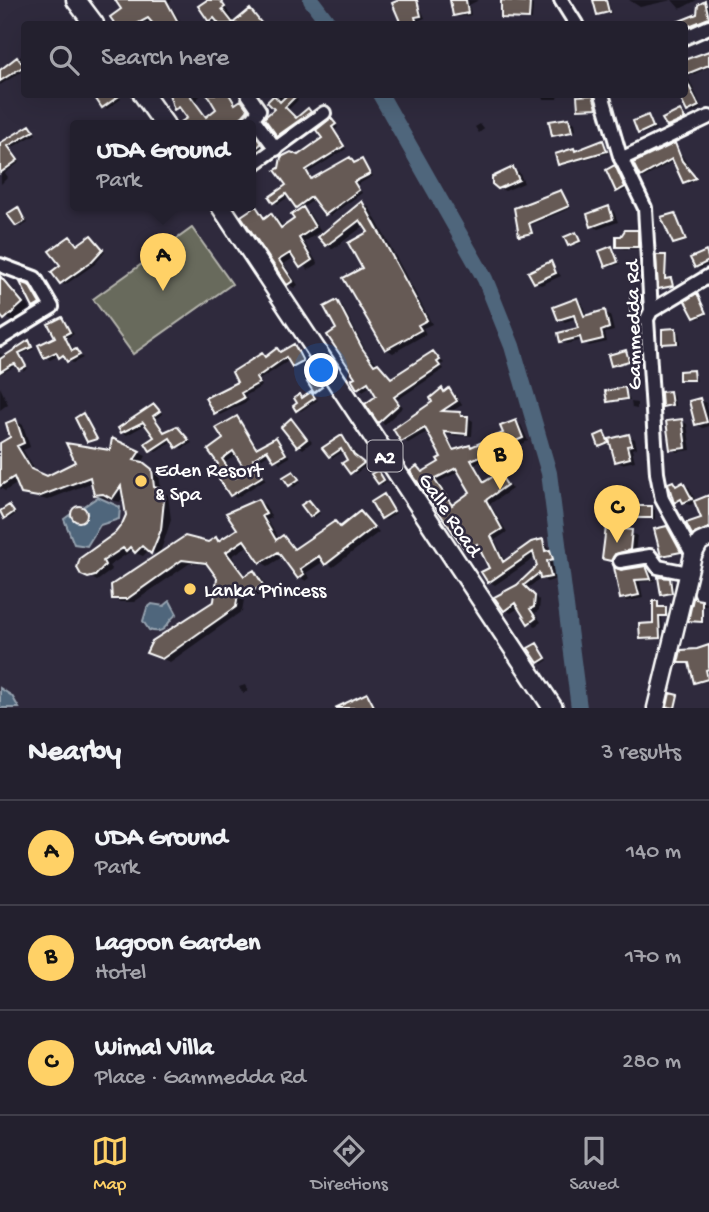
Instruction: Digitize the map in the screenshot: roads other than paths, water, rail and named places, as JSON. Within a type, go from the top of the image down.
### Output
[{"type":"highway","points":[[76,0],[92,21]]},
{"type":"highway","points":[[146,98],[161,120]]},
{"type":"highway","name":"Galle Road","points":[[224,211],[552,707]]},
{"type":"main road","points":[[656,708],[693,555],[700,542],[709,538]]},
{"type":"street","points":[[561,0],[574,21]]},
{"type":"street","points":[[688,36],[709,27]]},
{"type":"street","points":[[250,120],[259,110],[251,98]]},
{"type":"street","name":"Gammedda Rd","points":[[602,98],[621,159],[645,208],[651,310],[647,319],[657,472],[663,499],[693,555]]},
{"type":"street","points":[[256,163],[324,113]]},
{"type":"street","points":[[621,159],[709,117]]},
{"type":"street","points":[[256,128],[276,149]]},
{"type":"street","points":[[0,265],[35,278],[52,307],[0,339]]},
{"type":"street","points":[[651,310],[709,276]]},
{"type":"street","points":[[620,561],[650,556],[657,567],[688,573]]},
{"type":"water","points":[[98,497],[120,507],[119,519],[100,525],[87,546],[74,544],[64,519],[71,514],[75,520],[82,520],[86,514],[83,507]]},
{"type":"water","points":[[170,601],[177,614],[163,629],[149,630],[143,621],[147,608],[152,604],[164,606]]},
{"type":"water","points":[[0,688],[12,696],[19,708],[0,708]]},
{"type":"waterway","points":[[311,0],[327,21]]},
{"type":"waterway","points":[[382,98],[485,279],[512,346],[549,473],[579,708]]},
{"type":"place","name":"UDA Ground","points":[[163,291]]},
{"type":"place","name":"Eden Resort & Spa","points":[[141,481]]},
{"type":"place","name":"Lagoon Garden","points":[[500,490]]},
{"type":"place","name":"Wimal Villa","points":[[617,543]]},
{"type":"place","name":"Lanka Princess","points":[[190,589]]}]
